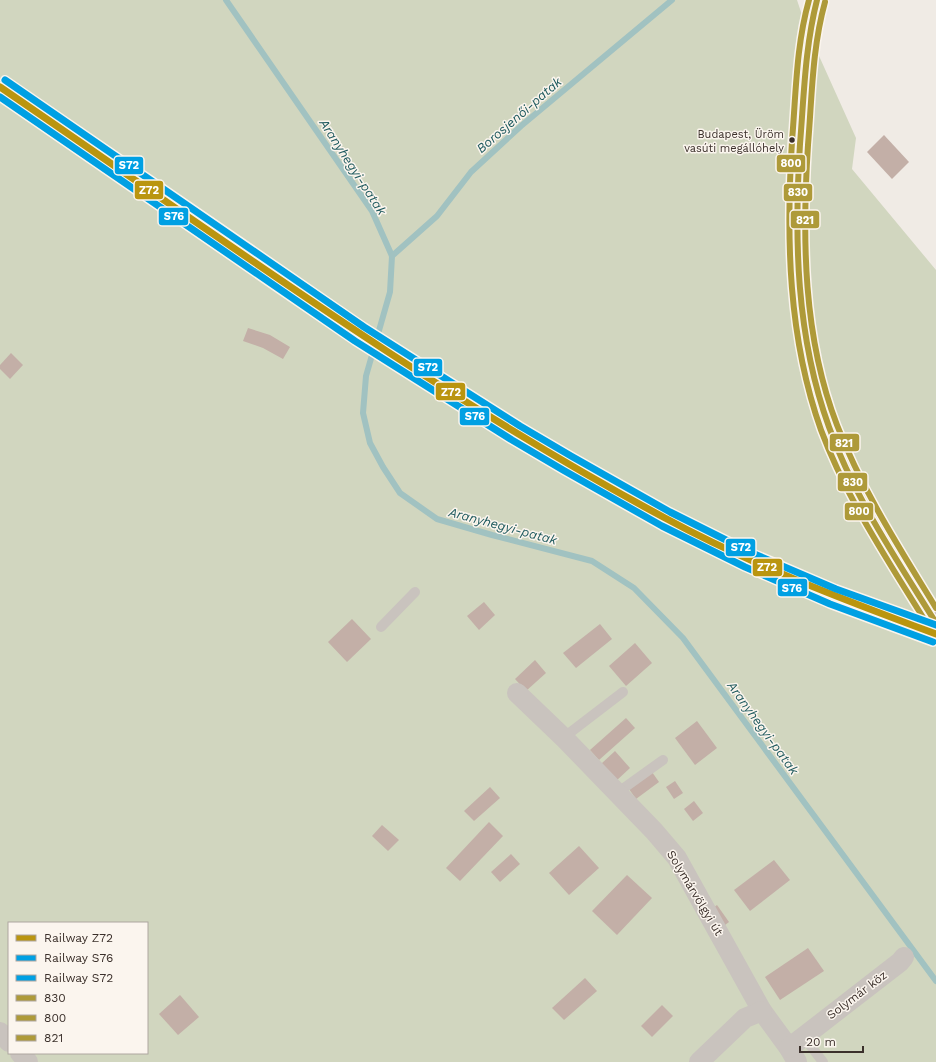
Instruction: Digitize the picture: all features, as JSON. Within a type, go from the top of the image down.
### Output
[{"type":"main road","points":[[814,3],[808,42],[797,183],[799,270],[802,309],[808,348],[829,426],[844,462],[865,503],[936,623]]},
{"type":"street","name":"Solymárvölgyi út","points":[[517,693],[564,738],[654,831],[677,858],[762,1011],[796,1049]]},
{"type":"street","name":"Solymár köz","points":[[796,1049],[900,962],[904,957]]},
{"type":"street","points":[[699,1062],[745,1018],[762,1011]]},
{"type":"street","points":[[0,1032],[8,1041]]},
{"type":"street","points":[[21,1054],[28,1062]]},
{"type":"lane","points":[[381,627],[415,592]]},
{"type":"lane","points":[[564,738],[623,692]]},
{"type":"lane","points":[[617,793],[663,760]]},
{"type":"lane","points":[[796,1049],[823,1062]]},
{"type":"green space","points":[[0,0],[797,0],[806,27],[856,138],[852,169],[936,270],[936,1062],[0,1062]]},
{"type":"building","points":[[884,135],[909,162],[892,179],[867,152]]},
{"type":"building","points":[[248,328],[270,335],[290,347],[283,359],[263,348],[243,341]]},
{"type":"building","points":[[11,353],[23,365],[10,379],[0,369],[0,365]]},
{"type":"building","points":[[484,602],[495,615],[479,630],[467,616]]},
{"type":"building","points":[[352,619],[371,639],[347,662],[328,642]]},
{"type":"building","points":[[600,624],[612,639],[576,668],[563,653]]},
{"type":"building","points":[[635,643],[652,663],[626,686],[609,666]]},
{"type":"building","points":[[535,660],[546,673],[526,691],[515,679]]},
{"type":"building","points":[[626,718],[635,728],[599,760],[590,750]]},
{"type":"building","points":[[697,721],[717,748],[695,765],[675,738]]},
{"type":"building","points":[[615,751],[630,768],[616,781],[601,764]]},
{"type":"building","points":[[652,772],[659,782],[636,799],[629,789]]},
{"type":"building","points":[[675,781],[683,793],[674,799],[666,787]]},
{"type":"building","points":[[490,787],[500,798],[474,821],[464,811]]},
{"type":"building","points":[[694,801],[703,813],[693,821],[684,809]]},
{"type":"building","points":[[489,822],[503,836],[460,881],[446,868]]},
{"type":"building","points":[[382,825],[399,840],[388,851],[372,836]]},
{"type":"building","points":[[579,846],[599,868],[569,895],[549,873]]},
{"type":"building","points":[[511,854],[520,864],[500,882],[491,872]]},
{"type":"building","points":[[774,860],[790,880],[750,911],[734,890]]},
{"type":"building","points":[[627,875],[652,898],[617,935],[592,911]]},
{"type":"building","points":[[717,905],[729,922],[721,928],[709,911]]},
{"type":"building","points":[[808,948],[824,971],[780,1000],[765,977]]},
{"type":"building","points":[[585,978],[597,991],[564,1020],[552,1008]]},
{"type":"building","points":[[180,995],[199,1017],[178,1035],[159,1014]]},
{"type":"building","points":[[662,1005],[673,1016],[652,1037],[641,1026]]},
{"type":"waterway","name":"Aranyhegyi-patak","points":[[226,0],[372,211],[392,256],[390,292],[366,376],[363,413],[370,443],[383,467],[400,493],[437,519],[592,561],[634,588],[683,638],[936,981]]},
{"type":"waterway","name":"Borosjenői-patak","points":[[392,256],[437,216],[471,172],[521,126],[672,0]]},
{"type":"rail line","name":"S72","points":[[5,80],[364,327],[520,426],[571,456],[670,512],[752,553],[836,589],[936,625]]},
{"type":"rail line","name":"Z72","points":[[0,87],[327,312],[493,419],[578,470],[665,518],[731,551],[833,595],[936,634]]},
{"type":"rail line","name":"S76","points":[[0,97],[355,341],[512,440],[563,470],[662,526],[745,567],[830,604],[933,642]]},
{"type":"transit line","name":"800","points":[[809,0],[801,35],[797,70],[789,214],[792,287],[802,359],[810,395],[821,430],[843,481],[870,531],[929,627]]},
{"type":"transit line","name":"830","points":[[817,0],[810,35],[806,71],[800,144],[797,216],[800,287],[810,358],[818,393],[839,453],[877,528],[936,623]]},
{"type":"transit line","name":"821","points":[[825,2],[817,37],[813,73],[805,216],[808,287],[811,322],[817,357],[826,392],[837,425],[858,473],[882,519],[936,608]]},
{"type":"place","name":"Budapest, Üröm vasúti megállóhely","points":[[792,140]]}]
